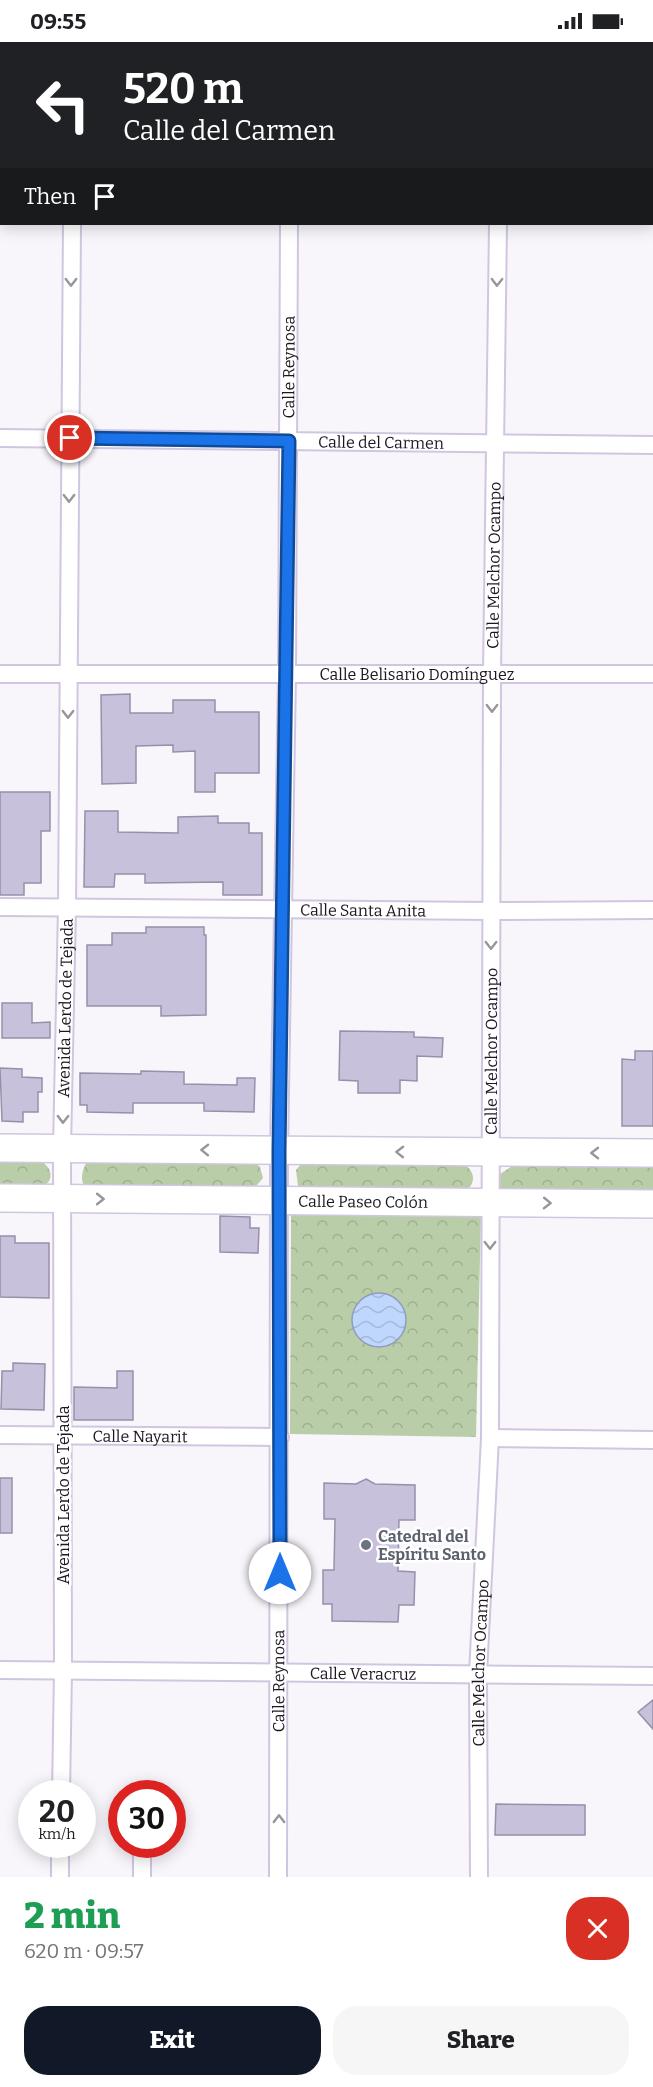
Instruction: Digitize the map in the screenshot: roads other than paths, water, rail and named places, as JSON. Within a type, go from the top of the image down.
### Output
[{"type":"main road","points":[[0,1148],[653,1154]]},
{"type":"main road","name":"Calle Paseo Colón","points":[[0,1198],[653,1204]]},
{"type":"street","name":"Avenida Lerdo de Tejada","points":[[61,1780],[62,1149],[67,907],[72,225]]},
{"type":"street","name":"Calle Reynosa","points":[[278,1877],[279,1151],[287,674],[289,225]]},
{"type":"street","name":"Calle Melchor Ocampo","points":[[479,1877],[478,1674],[490,1438],[492,674],[498,225]]},
{"type":"street","name":"Calle del Carmen","points":[[0,438],[653,445]]},
{"type":"street","name":"Calle Belisario Domínguez","points":[[0,674],[653,674]]},
{"type":"street","name":"Calle Santa Anita","points":[[0,907],[653,910]]},
{"type":"street","name":"Calle Nayarit","points":[[0,1435],[280,1437]]},
{"type":"street","points":[[490,1438],[653,1440]]},
{"type":"street","name":"Calle Veracruz","points":[[0,1670],[653,1676]]},
{"type":"street","points":[[60,1858],[60,1877]]},
{"type":"street","points":[[142,1858],[142,1877]]},
{"type":"water","points":[[379,1293],[389,1295],[398,1301],[404,1310],[406,1320],[404,1330],[398,1339],[389,1345],[379,1347],[369,1345],[360,1339],[354,1330],[352,1320],[354,1310],[360,1301],[369,1295]]},
{"type":"place","name":"Catedral del Espíritu Santo","points":[[366,1545]]}]
